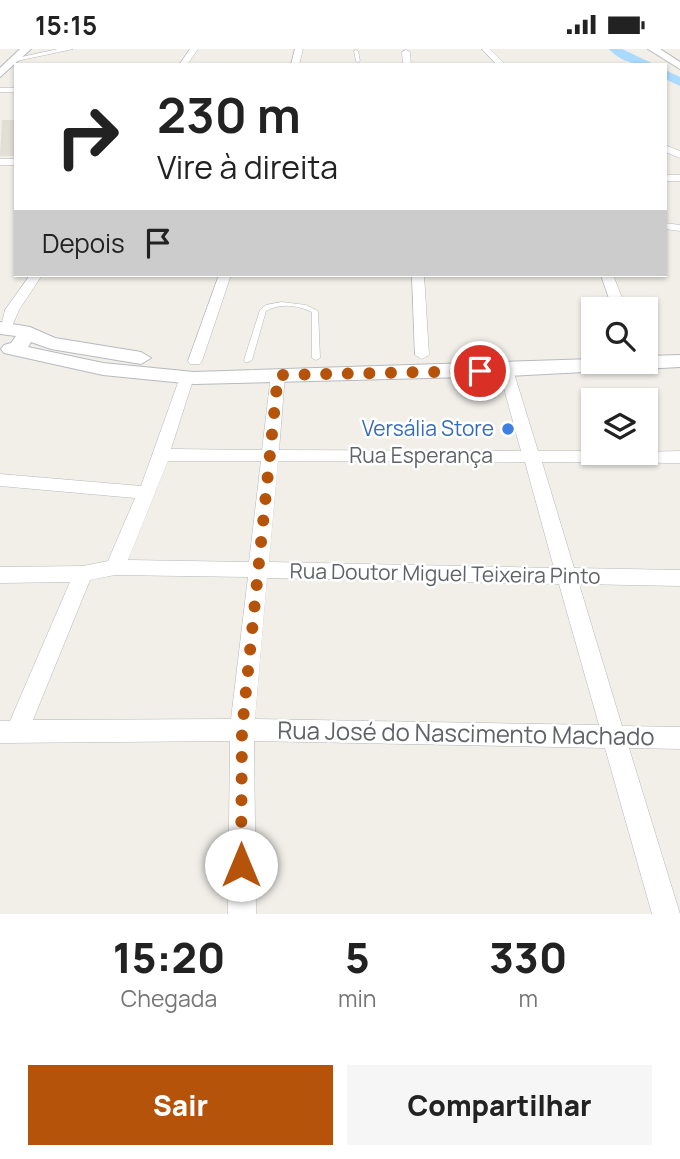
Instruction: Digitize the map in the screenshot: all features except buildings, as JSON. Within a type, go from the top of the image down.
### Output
[{"type":"main road","points":[[0,74],[4,61],[18,49]]},
{"type":"main road","points":[[4,61],[26,49]]},
{"type":"main road","points":[[653,49],[680,66]]},
{"type":"main road","points":[[665,49],[680,59]]},
{"type":"main road","points":[[4,320],[25,333],[51,343],[191,369],[248,360],[581,350]]},
{"type":"main road","points":[[4,351],[22,343],[25,333]]},
{"type":"main road","points":[[658,348],[680,347]]},
{"type":"main road","points":[[4,351],[103,369],[191,369],[278,375],[506,370],[581,365]]},
{"type":"main road","points":[[658,362],[680,361]]},
{"type":"street","points":[[4,61],[69,49]]},
{"type":"street","points":[[486,49],[499,63]]},
{"type":"street","points":[[406,52],[407,63]]},
{"type":"street","points":[[4,320],[35,277]]},
{"type":"street","points":[[115,567],[147,493],[224,277]]},
{"type":"street","points":[[418,277],[422,355]]},
{"type":"street","points":[[608,277],[615,297]]},
{"type":"street","points":[[506,370],[666,914]]},
{"type":"street","points":[[242,914],[242,730],[278,375]]},
{"type":"street","name":"Rua Esperança","points":[[161,455],[680,457]]},
{"type":"street","points":[[0,480],[147,493]]},
{"type":"street","name":"Rua Doutor Miguel Teixeira Pinto","points":[[0,575],[83,574],[115,567],[566,578],[680,578]]},
{"type":"street","points":[[9,732],[83,574]]},
{"type":"street","name":"Rua José do Nascimento Machado","points":[[9,732],[242,730],[680,738]]},
{"type":"lane","points":[[356,51],[358,61]]},
{"type":"lane","points":[[248,360],[264,310],[277,304],[306,306],[315,311],[316,358]]},
{"type":"shaded area","points":[[2,120],[14,120],[14,156],[0,156]]},
{"type":"waterway","points":[[615,49],[623,56],[644,63]]},
{"type":"waterway","points":[[667,75],[680,82]]},
{"type":"place","name":"Versália Store","points":[[508,429]]},
{"type":"route","points":[[241,865],[242,730],[278,375],[480,371]]}]
